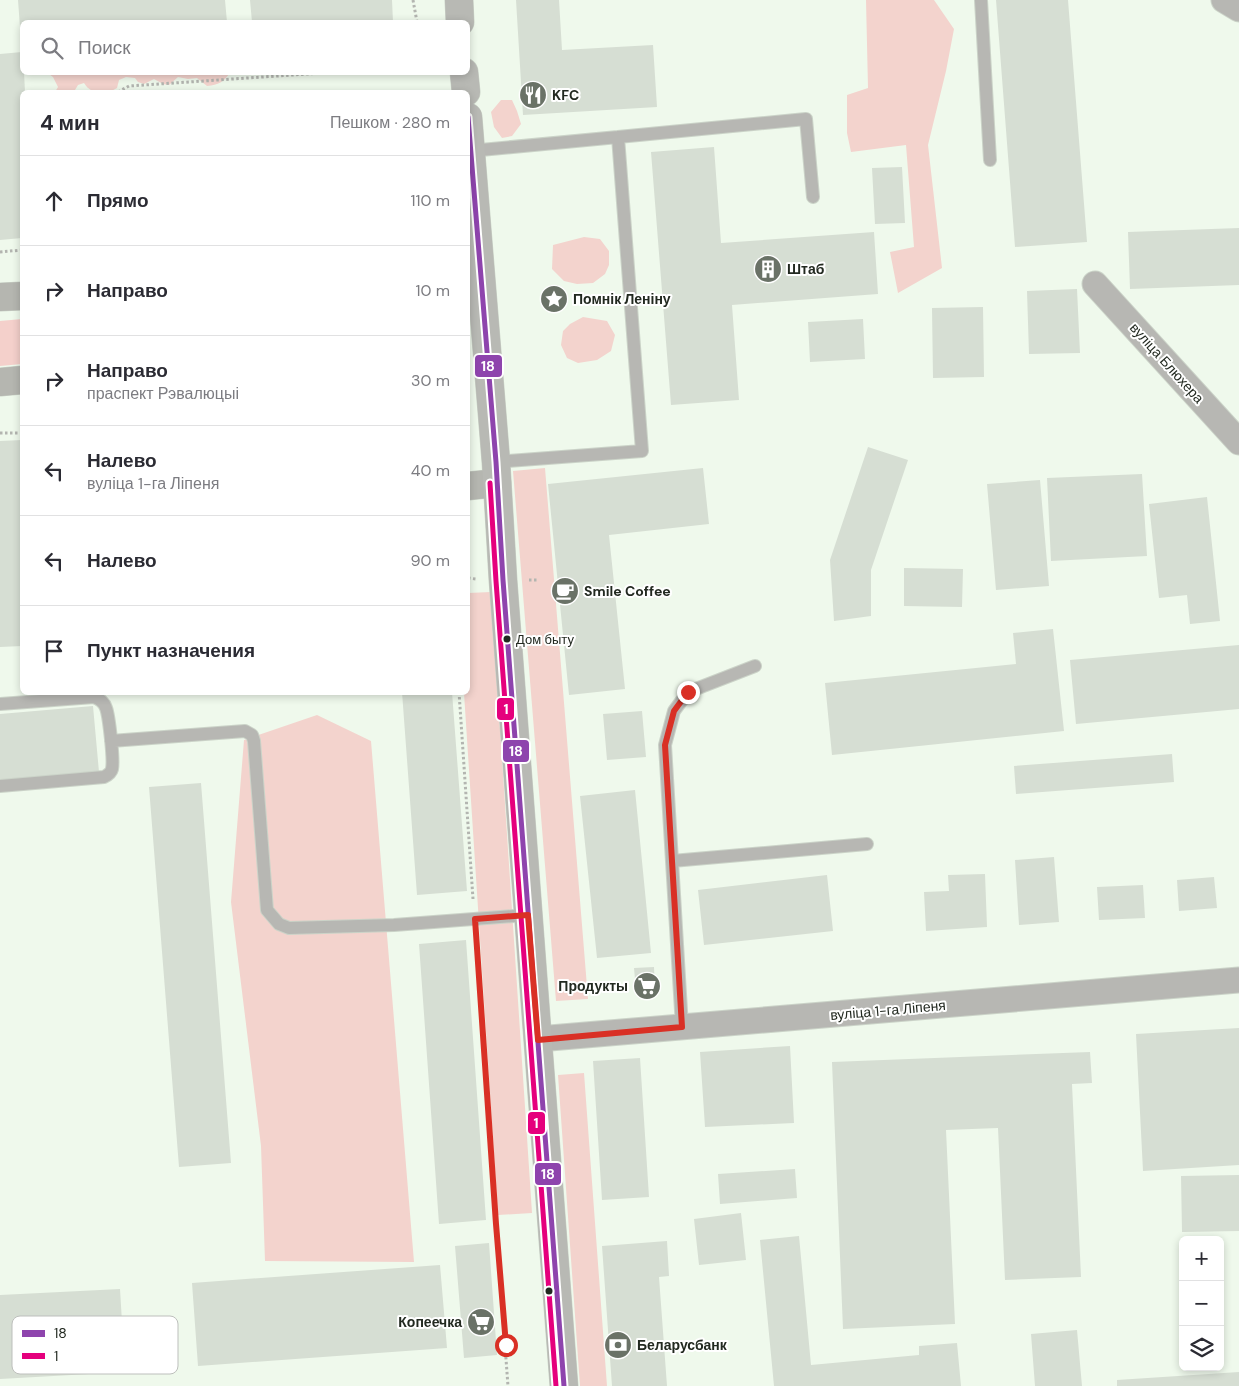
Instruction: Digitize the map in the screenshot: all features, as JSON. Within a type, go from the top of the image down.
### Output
[{"type":"main road","points":[[458,0],[460,20]]},
{"type":"main road","points":[[464,75],[466,90]]},
{"type":"main road","points":[[470,151],[497,473],[504,590],[564,1386]]},
{"type":"main road","points":[[0,297],[20,296]]},
{"type":"main road","points":[[0,382],[20,380]]},
{"type":"main road","points":[[470,485],[497,473]]},
{"type":"street","points":[[1224,0],[1239,9]]},
{"type":"street","name":"вуліца Блюхера","points":[[1095,284],[1239,442]]},
{"type":"street","name":"вуліца 1-га Ліпеня","points":[[538,1040],[1239,980]]},
{"type":"lane","points":[[981,0],[990,160]]},
{"type":"lane","points":[[470,151],[806,119],[813,197]]},
{"type":"lane","points":[[497,473],[642,451],[618,137]]},
{"type":"lane","points":[[682,1027],[665,745],[674,711],[688,692],[755,666]]},
{"type":"lane","points":[[0,704],[98,698],[106,707],[111,741],[112,767],[109,775],[104,777],[0,786]]},
{"type":"lane","points":[[111,741],[245,732],[252,735],[267,910],[279,924],[288,928],[394,925],[528,915]]},
{"type":"lane","points":[[672,862],[866,844]]},
{"type":"path","points":[[412,0],[417,20]]},
{"type":"path","points":[[122,90],[129,86],[292,75]]},
{"type":"path","points":[[0,252],[20,250]]},
{"type":"path","points":[[0,433],[20,433]]},
{"type":"path","points":[[459,695],[508,1386]]},
{"type":"shaded area","points":[[866,0],[934,0],[954,29],[928,145],[942,268],[898,293],[890,252],[914,247],[906,145],[851,152],[847,133],[847,95],[868,88]]},
{"type":"shaded area","points":[[50,75],[228,75],[215,85],[207,86],[197,78],[178,77],[169,85],[154,79],[144,84],[138,82],[135,78],[126,77],[119,80],[117,88],[112,90],[91,90],[84,83],[78,85],[75,90],[56,90],[58,87]]},
{"type":"shaded area","points":[[501,100],[512,100],[521,124],[512,136],[502,138],[494,127],[491,112]]},
{"type":"shaded area","points":[[584,237],[600,239],[609,251],[609,265],[605,274],[593,283],[577,284],[564,281],[552,269],[553,245]]},
{"type":"shaded area","points":[[583,317],[607,321],[615,335],[611,351],[597,360],[578,363],[567,358],[561,345],[563,331],[570,324]]},
{"type":"shaded area","points":[[20,319],[20,364],[0,366],[0,321]]},
{"type":"shaded area","points":[[545,468],[588,999],[556,1001],[513,471]]},
{"type":"shaded area","points":[[491,592],[532,1213],[498,1215],[464,695],[470,695],[470,593]]},
{"type":"shaded area","points":[[317,715],[371,741],[414,1262],[265,1261],[261,1146],[231,902],[244,740]]},
{"type":"shaded area","points":[[584,1073],[607,1386],[580,1386],[558,1075]]},
{"type":"building","points":[[18,0],[225,0],[227,20],[20,20],[20,27]]},
{"type":"building","points":[[250,0],[392,0],[393,20],[252,20]]},
{"type":"building","points":[[516,0],[559,0],[562,50],[653,45],[657,107],[523,115]]},
{"type":"building","points":[[996,0],[1068,0],[1087,242],[1015,247]]},
{"type":"building","points":[[20,52],[20,75],[24,75],[25,90],[20,90],[20,238],[0,240],[0,54]]},
{"type":"building","name":"Штаб","points":[[714,147],[721,243],[874,232],[878,294],[732,305],[739,400],[671,405],[651,152]]},
{"type":"building","points":[[902,167],[905,223],[875,224],[872,168]]},
{"type":"building","points":[[1239,228],[1239,285],[1130,289],[1128,232]]},
{"type":"building","points":[[1077,289],[1080,353],[1029,354],[1027,291]]},
{"type":"building","points":[[983,307],[984,377],[933,378],[932,308]]},
{"type":"building","points":[[863,319],[865,359],[810,362],[808,322]]},
{"type":"building","points":[[20,440],[20,646],[0,647],[0,441]]},
{"type":"building","points":[[868,447],[908,460],[871,570],[871,616],[834,621],[830,560]]},
{"type":"building","points":[[703,468],[709,524],[609,535],[625,689],[569,695],[548,484]]},
{"type":"building","points":[[1142,474],[1147,556],[1051,561],[1047,478]]},
{"type":"building","points":[[1040,480],[1049,586],[996,590],[987,484]]},
{"type":"building","points":[[1207,497],[1220,621],[1190,624],[1187,595],[1159,598],[1149,504]]},
{"type":"building","points":[[904,568],[963,569],[962,607],[904,606]]},
{"type":"building","points":[[1053,629],[1064,731],[832,755],[825,683],[1016,664],[1013,633]]},
{"type":"building","points":[[1239,645],[1239,709],[1076,724],[1070,660]]},
{"type":"building","points":[[402,695],[452,695],[467,891],[417,895]]},
{"type":"building","points":[[93,706],[99,772],[0,781],[0,714]]},
{"type":"building","points":[[642,711],[646,757],[607,760],[603,714]]},
{"type":"building","points":[[1172,754],[1174,782],[1016,794],[1014,766]]},
{"type":"building","points":[[201,783],[231,1163],[179,1167],[149,787]]},
{"type":"building","points":[[635,790],[651,953],[597,958],[580,796]]},
{"type":"building","points":[[1054,857],[1059,922],[1019,925],[1015,860]]},
{"type":"building","points":[[985,874],[987,927],[926,931],[924,892],[949,891],[948,875]]},
{"type":"building","points":[[827,875],[833,931],[704,945],[698,890]]},
{"type":"building","points":[[1214,877],[1217,908],[1179,911],[1177,880]]},
{"type":"building","points":[[1143,885],[1145,918],[1099,920],[1097,887]]},
{"type":"building","points":[[466,940],[486,1220],[439,1224],[419,944]]},
{"type":"building","points":[[654,967],[655,990],[636,991],[634,968]]},
{"type":"building","points":[[1239,1028],[1239,1165],[1143,1171],[1136,1034]]},
{"type":"building","points":[[790,1046],[794,1123],[705,1127],[700,1052]]},
{"type":"building","points":[[1090,1052],[1092,1083],[1072,1084],[1081,1277],[1005,1280],[998,1128],[946,1130],[955,1324],[843,1329],[832,1062]]},
{"type":"building","points":[[640,1058],[649,1197],[602,1200],[593,1061]]},
{"type":"building","points":[[795,1169],[797,1198],[720,1204],[718,1174]]},
{"type":"building","points":[[1239,1175],[1239,1231],[1182,1232],[1181,1176]]},
{"type":"building","points":[[741,1213],[746,1260],[699,1265],[694,1219]]},
{"type":"building","points":[[799,1236],[811,1365],[919,1355],[919,1346],[957,1343],[961,1386],[774,1386],[760,1240]]},
{"type":"building","points":[[667,1241],[669,1276],[659,1277],[667,1386],[612,1386],[602,1246]]},
{"type":"building","points":[[489,1243],[497,1355],[464,1358],[455,1246]]},
{"type":"building","points":[[440,1265],[447,1348],[198,1366],[192,1283]]},
{"type":"building","points":[[120,1289],[122,1316],[12,1316],[12,1374],[89,1374],[0,1379],[0,1295]]},
{"type":"building","points":[[1077,1330],[1082,1386],[1035,1386],[1031,1334]]},
{"type":"building","points":[[1239,1372],[1239,1386],[1117,1386],[1117,1380]]},
{"type":"transit line","name":"18","points":[[470,142],[496,462],[503,580],[564,1386]]},
{"type":"transit line","name":"1","points":[[490,483],[556,1386]]},
{"type":"place","name":"KFC","points":[[533,95]]},
{"type":"place","name":"Штаб","points":[[768,269]]},
{"type":"place","name":"Помнік Леніну","points":[[554,299]]},
{"type":"place","name":"Smile Coffee","points":[[565,591]]},
{"type":"place","name":"Дом быту","points":[[507,639]]},
{"type":"place","name":"Продукты","points":[[647,986]]},
{"type":"place","name":"Копеечка","points":[[481,1322]]},
{"type":"place","name":"Беларусбанк","points":[[618,1345]]},
{"type":"route","points":[[506,1345],[475,919],[528,915],[538,1040],[682,1027],[665,745],[674,711],[688,692]]}]
